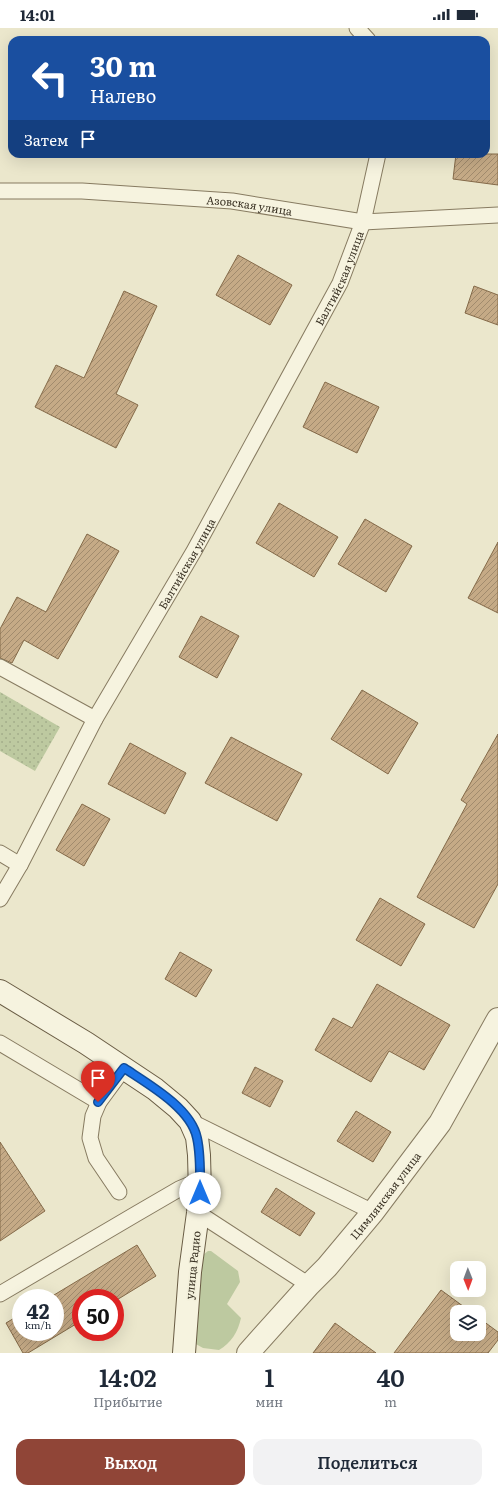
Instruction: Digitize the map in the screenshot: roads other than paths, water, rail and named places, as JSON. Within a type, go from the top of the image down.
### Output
[{"type":"main road","name":"улица Радио","points":[[0,992],[124,1068],[155,1089],[178,1108],[190,1121],[197,1137],[200,1155],[200,1180],[198,1213],[190,1272],[184,1353]]},
{"type":"main road","name":"Цимлянская улица","points":[[248,1353],[327,1267],[373,1212],[440,1123],[498,1019]]},
{"type":"lane","points":[[357,28],[364,36]]},
{"type":"lane","name":"Балтийская улица","points":[[0,899],[20,865],[95,719],[194,551],[340,283],[363,222],[377,158]]},
{"type":"lane","name":"Азовская улица","points":[[0,191],[82,191],[232,201],[363,222],[498,215]]},
{"type":"lane","points":[[0,667],[95,719]]},
{"type":"lane","points":[[0,853],[20,865]]},
{"type":"lane","points":[[0,1043],[98,1102]]},
{"type":"lane","points":[[119,1192],[96,1158],[90,1138],[93,1116],[98,1102],[124,1068]]},
{"type":"lane","points":[[190,1121],[373,1212]]},
{"type":"lane","points":[[0,1294],[136,1214],[180,1189],[200,1180]]},
{"type":"lane","points":[[198,1213],[309,1285]]}]
